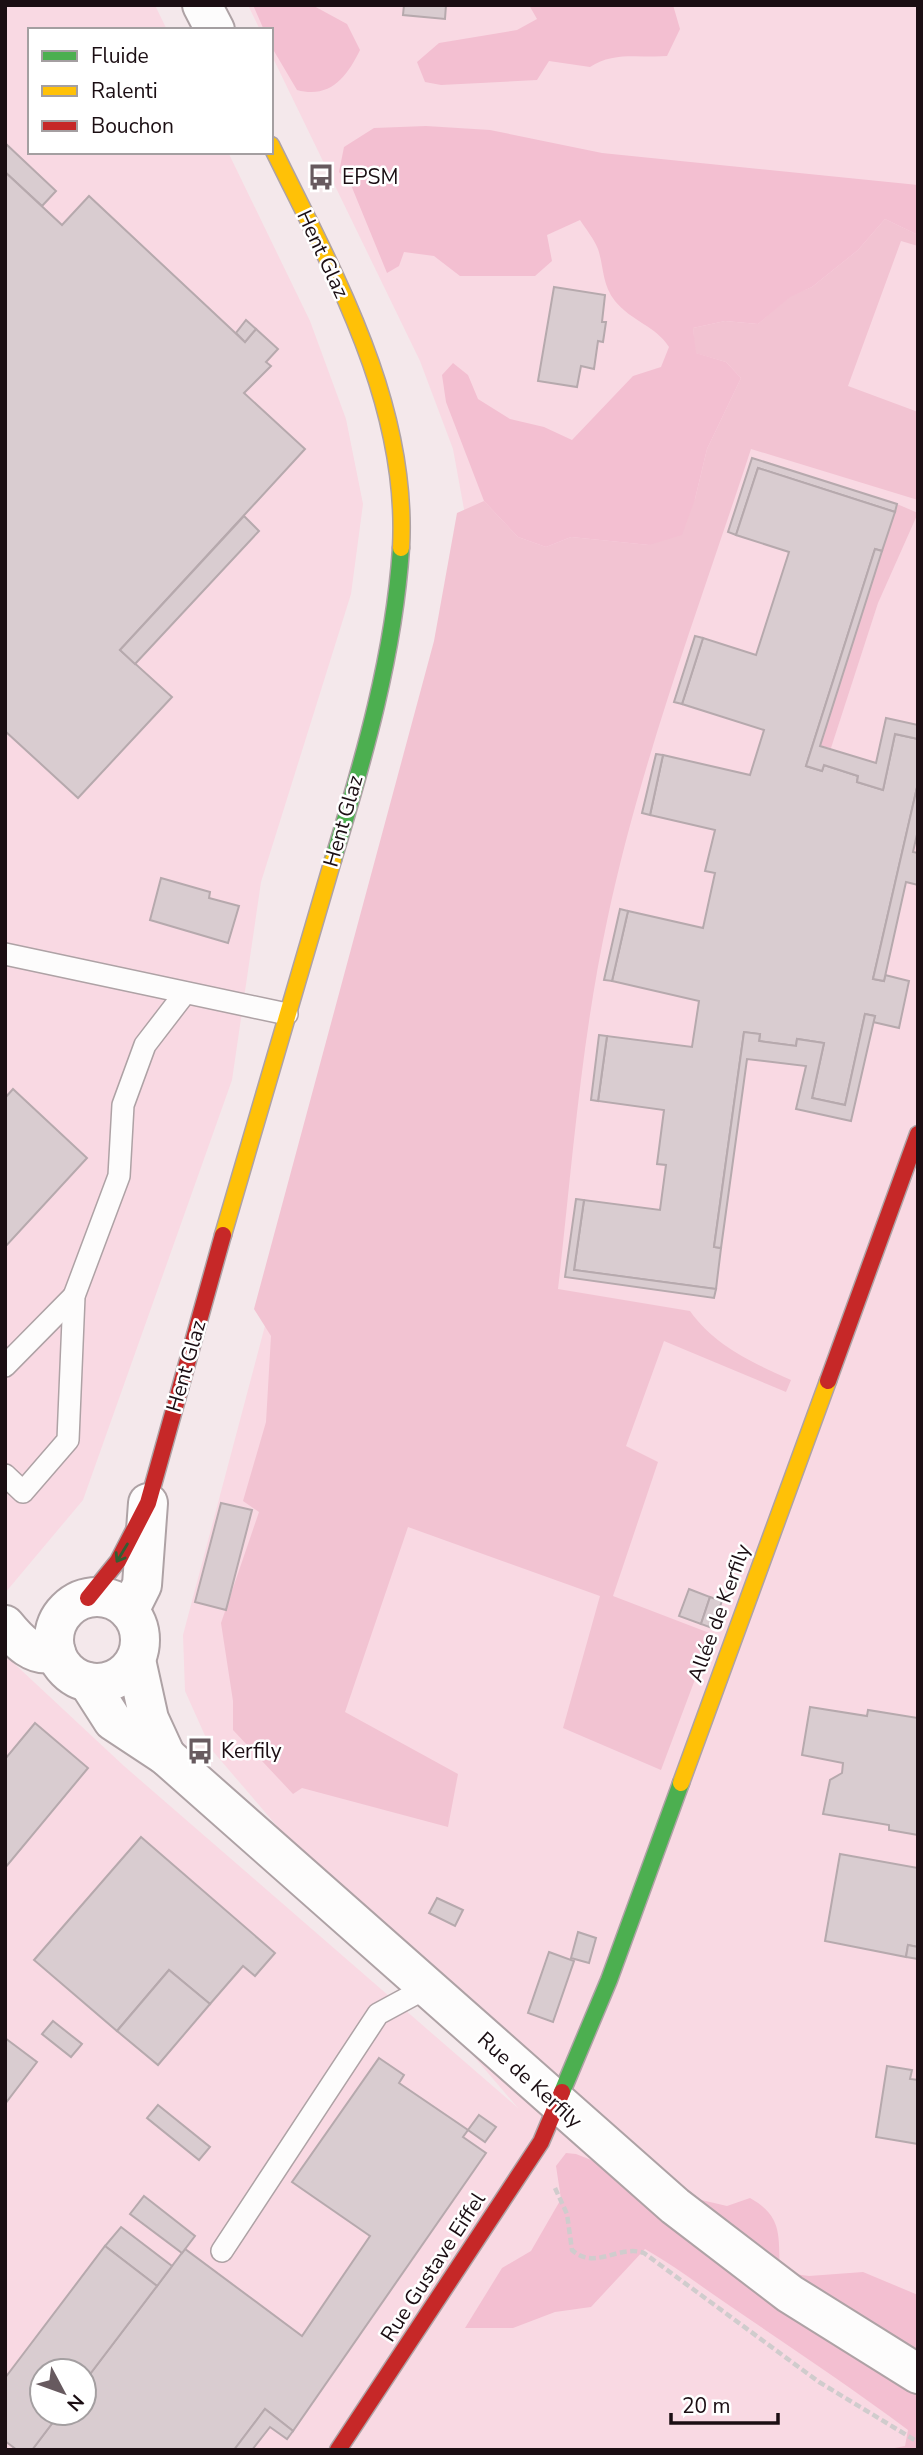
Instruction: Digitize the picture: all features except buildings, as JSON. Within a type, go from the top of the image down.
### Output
[{"type":"street","points":[[202,5],[214,28]]},
{"type":"street","name":"Hent Glaz","points":[[130,1611],[142,1584],[148,1503],[352,790],[388,652],[402,528],[398,468],[384,406],[370,362],[311,226],[273,149]]},
{"type":"street","name":"Allée de Kerfily","points":[[557,2105],[610,1980],[918,1134]]},
{"type":"street","name":"Hent Glaz","points":[[76,1606],[118,1561],[148,1503]]},
{"type":"street","points":[[5,1603],[34,1613],[76,1606],[103,1597],[118,1602],[130,1611],[140,1634],[136,1660],[116,1679],[89,1682],[68,1671],[56,1652],[54,1639],[76,1606]]},
{"type":"street","points":[[5,1625],[20,1642],[34,1651],[48,1654],[56,1652]]},
{"type":"street","name":"Rue de Kerfily","points":[[136,1660],[149,1720],[166,1756]]},
{"type":"street","name":"Rue de Kerfily","points":[[89,1682],[103,1710],[113,1721],[166,1756],[674,2206],[751,2267],[837,2325],[918,2374]]},
{"type":"street","name":"Rue Gustave Eiffel","points":[[338,2450],[531,2157],[557,2105]]},
{"type":"lane","points":[[5,954],[286,1014]]},
{"type":"lane","points":[[5,1475],[23,1492],[68,1440],[74,1296],[119,1176],[123,1105],[145,1045],[185,993]]},
{"type":"lane","points":[[5,1366],[74,1296]]},
{"type":"lane","points":[[222,2251],[378,2014],[426,1988]]},
{"type":"path","points":[[531,2157],[550,2172],[551,2183],[559,2194],[566,2214],[572,2250],[578,2255],[597,2259],[626,2250],[644,2253],[819,2382],[918,2442]]},
{"type":"shaded area","points":[[5,5],[155,5],[166,28],[28,28],[28,154],[229,154],[310,321],[346,419],[363,504],[351,594],[261,882],[232,1080],[83,1500],[5,1593]]},
{"type":"shaded area","points":[[248,5],[918,5],[918,2450],[5,2450],[5,1655],[124,1766],[518,2108],[211,1749],[185,1691],[183,1635],[463,579],[466,520],[453,449],[420,361],[273,58],[273,28],[259,28]]},
{"type":"shaded area","points":[[253,5],[312,5],[347,24],[360,50],[336,84],[319,91],[297,90],[273,49],[273,28],[263,28]]},
{"type":"shaded area","points":[[529,5],[673,5],[680,29],[667,56],[617,57],[590,67],[549,61],[537,80],[441,85],[425,82],[417,62],[439,43],[517,30],[537,19]]},
{"type":"shaded area","points":[[426,126],[490,130],[602,153],[918,185],[918,235],[885,219],[858,250],[812,287],[790,297],[758,324],[725,321],[693,328],[696,353],[726,362],[741,378],[707,449],[695,499],[682,535],[649,545],[571,537],[546,547],[518,537],[484,501],[446,402],[442,375],[453,363],[468,375],[478,399],[510,419],[544,427],[572,440],[633,376],[661,367],[669,347],[657,334],[628,314],[615,301],[605,282],[598,249],[580,220],[547,235],[552,261],[535,276],[460,276],[434,256],[404,252],[399,266],[387,273],[351,185],[339,172],[344,147],[374,128]]},
{"type":"shaded area","points":[[885,219],[918,235],[918,246],[901,241],[848,386],[918,412],[918,500],[751,449],[673,683],[637,801],[607,921],[590,1012],[558,1289],[690,1311],[723,1344],[791,1380],[786,1392],[664,1341],[626,1446],[658,1462],[613,1596],[712,1634],[661,1770],[563,1728],[600,1596],[408,1527],[345,1712],[458,1774],[448,1827],[302,1788],[293,1794],[233,1730],[233,1701],[221,1623],[259,1512],[243,1501],[266,1422],[271,1336],[254,1309],[434,641],[457,513],[484,501],[518,537],[546,547],[571,537],[649,545],[695,499],[707,449],[741,378],[726,362],[695,353],[693,328],[725,321],[758,324],[790,296],[812,287],[858,250]]},
{"type":"shaded area","points":[[897,504],[918,513],[878,603],[831,748],[820,746]]},
{"type":"shaded area","points":[[566,2153],[576,2154],[680,2195],[727,2206],[750,2198],[761,2205],[774,2221],[779,2238],[780,2272],[809,2276],[863,2272],[918,2295],[918,2450],[884,2450],[905,2446],[908,2430],[645,2249],[591,2307],[555,2312],[513,2328],[465,2328],[502,2268],[531,2251],[561,2199],[556,2166]]},
{"type":"traffic: fast","points":[[333,860],[356,783],[385,667],[401,548]]},
{"type":"traffic: fast","points":[[562,2092],[609,1980],[681,1783]]},
{"type":"traffic: slow","points":[[273,149],[341,290],[380,390],[393,442],[400,494],[401,548]]},
{"type":"traffic: slow","points":[[223,1235],[333,860]]},
{"type":"traffic: slow","points":[[681,1783],[828,1381]]},
{"type":"traffic: jam","points":[[828,1381],[918,1134]]},
{"type":"traffic: jam","points":[[88,1598],[118,1561],[148,1503],[223,1235]]},
{"type":"traffic: jam","points":[[338,2450],[541,2142],[562,2092]]},
{"type":"place","name":"EPSM","points":[[321,177]]},
{"type":"place","name":"Kerfily","points":[[200,1751]]}]
